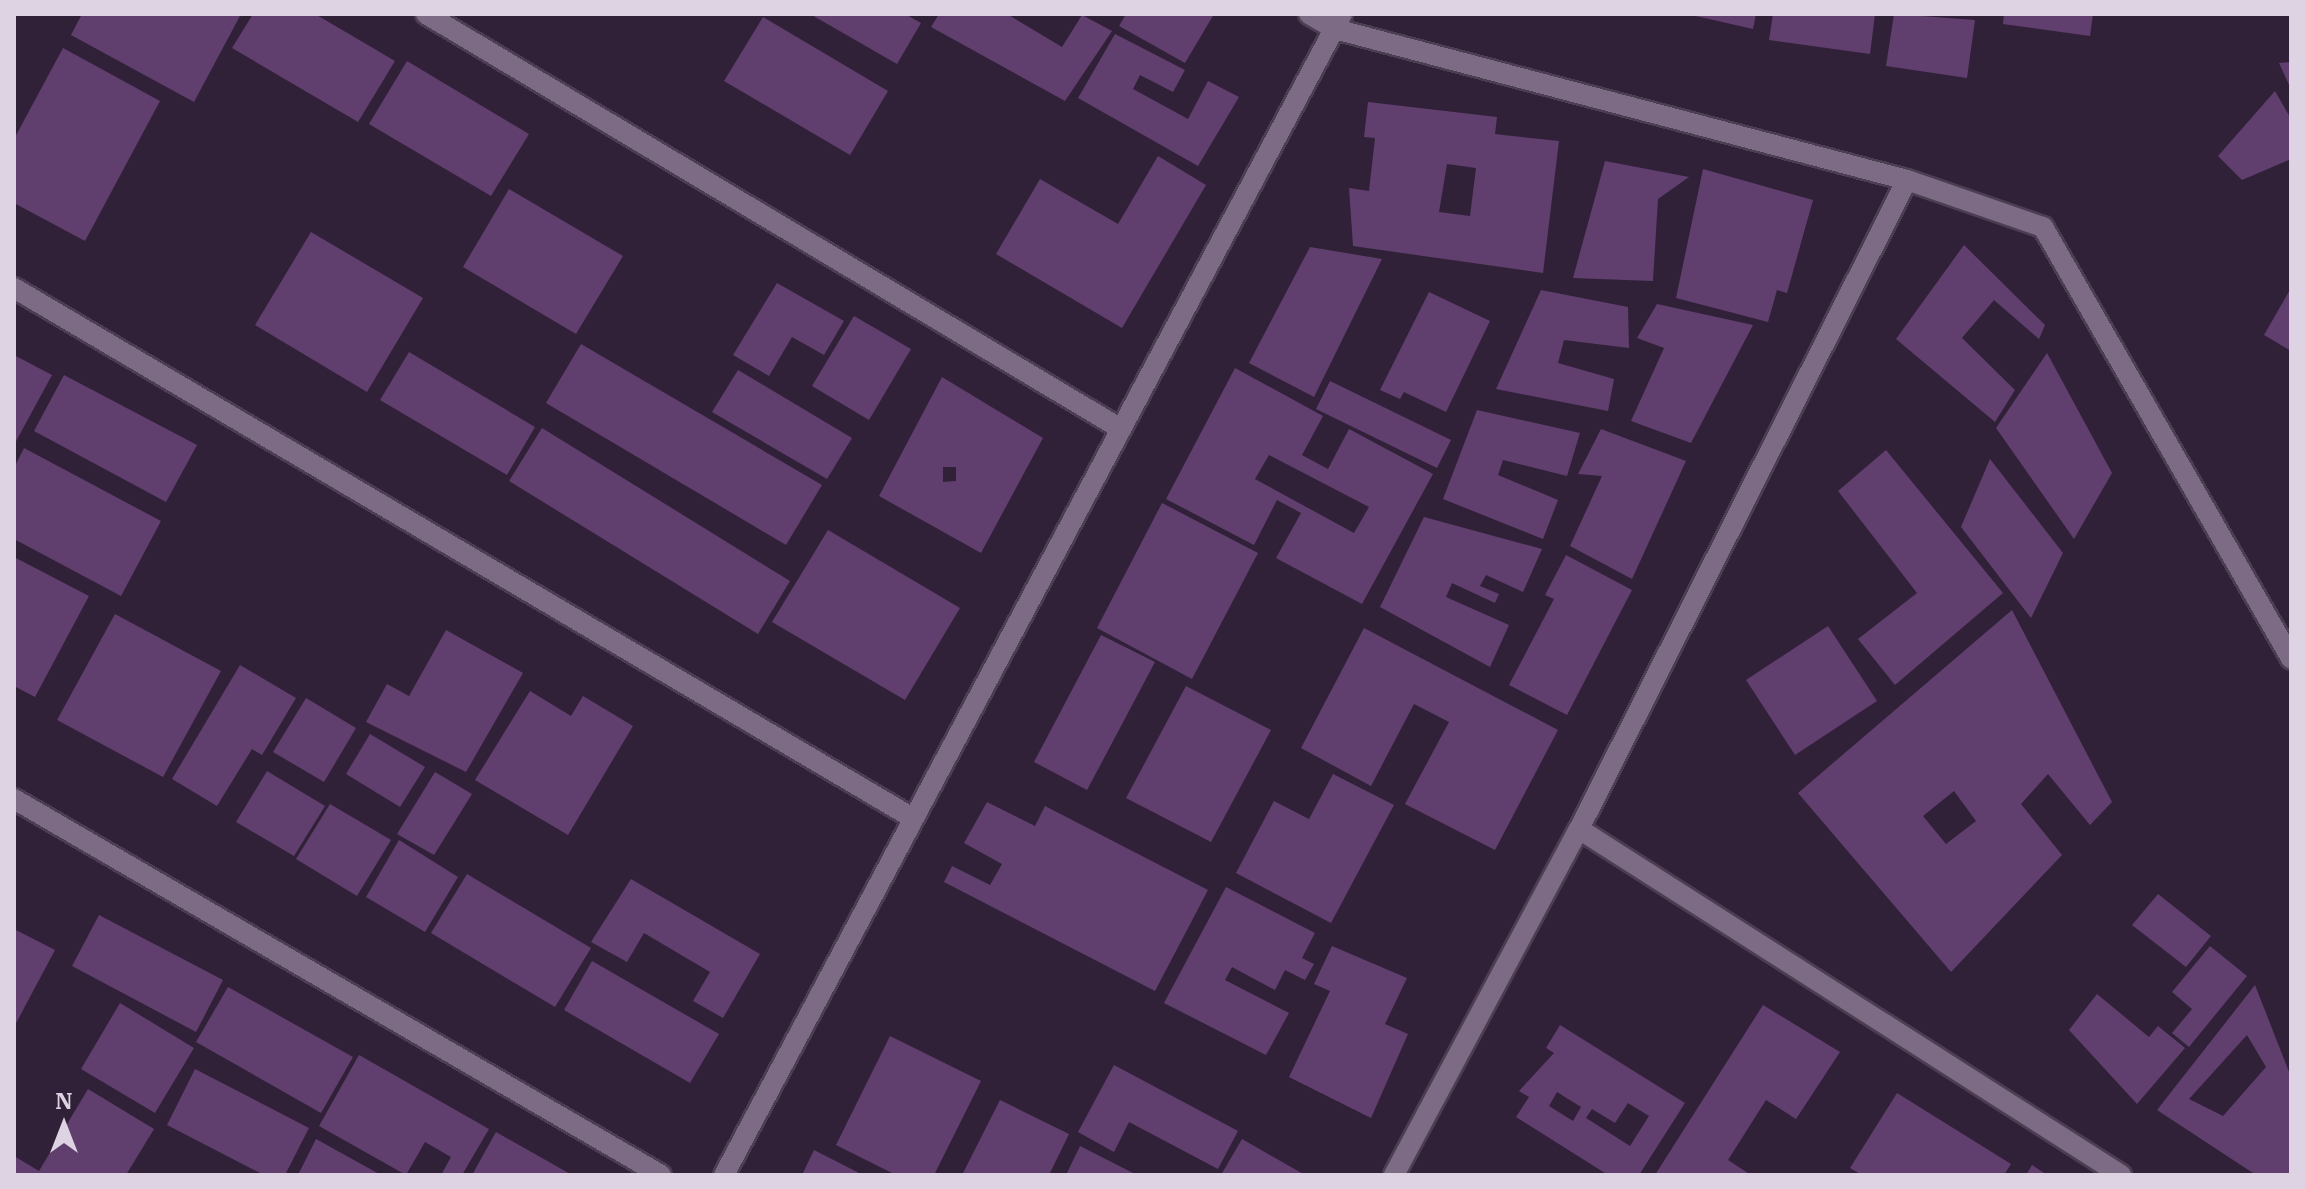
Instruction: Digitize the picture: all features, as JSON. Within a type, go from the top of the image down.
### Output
[{"type":"street","points":[[426,14],[1121,429]]},
{"type":"street","points":[[1309,14],[1907,180],[2043,227],[2291,659]]},
{"type":"street","points":[[724,1175],[911,817],[1338,22]]},
{"type":"street","points":[[1394,1175],[1579,829],[1907,180]]},
{"type":"street","points":[[14,288],[911,817]]},
{"type":"street","points":[[14,799],[661,1175]]},
{"type":"street","points":[[1579,829],[2121,1175]]},
{"type":"building","points":[[82,14],[241,14],[194,102],[71,35]]},
{"type":"building","points":[[253,14],[315,14],[395,61],[358,122],[232,48]]},
{"type":"building","points":[[810,14],[905,14],[921,23],[897,64]]},
{"type":"building","points":[[939,14],[1007,14],[1062,47],[1082,15],[1112,31],[1065,101],[931,27]]},
{"type":"building","points":[[1126,14],[1214,14],[1185,63],[1119,26]]},
{"type":"building","points":[[1687,14],[1756,14],[1753,29]]},
{"type":"building","points":[[1773,14],[1875,14],[1870,54],[1769,40]]},
{"type":"building","points":[[1894,14],[1975,20],[1967,78],[1886,66]]},
{"type":"building","points":[[2004,14],[2093,14],[2090,36],[2003,24]]},
{"type":"building","points":[[763,17],[888,91],[850,155],[724,81]]},
{"type":"building","points":[[1115,34],[1185,70],[1173,92],[1140,75],[1133,89],[1188,119],[1208,81],[1239,97],[1198,166],[1078,98]]},
{"type":"building","points":[[63,48],[160,101],[85,241],[14,203],[14,139]]},
{"type":"building","points":[[407,61],[529,134],[491,196],[369,124]]},
{"type":"building","points":[[2291,62],[2291,89],[2279,63]]},
{"type":"building","points":[[2275,91],[2291,119],[2291,159],[2242,180],[2218,156]]},
{"type":"building","points":[[1368,102],[1497,117],[1495,134],[1559,141],[1543,273],[1353,246],[1349,188],[1369,191],[1375,138],[1364,137]],"holes":[[[1447,164],[1476,168],[1470,216],[1439,212]]]},
{"type":"building","points":[[1158,156],[1206,185],[1122,328],[996,254],[1040,179],[1118,224]]},
{"type":"building","points":[[1605,161],[1689,177],[1658,199],[1653,281],[1573,278]]},
{"type":"building","points":[[1703,169],[1813,200],[1787,293],[1777,290],[1768,322],[1676,298]]},
{"type":"building","points":[[509,189],[623,256],[576,334],[463,267]]},
{"type":"building","points":[[311,232],[423,298],[367,392],[255,325]]},
{"type":"building","points":[[1964,245],[2045,325],[2039,339],[1994,300],[1962,338],[2015,390],[1995,422],[1896,339]]},
{"type":"building","points":[[1310,247],[1382,259],[1314,397],[1249,363]]},
{"type":"building","points":[[777,283],[844,321],[824,355],[792,337],[769,376],[733,355]]},
{"type":"building","points":[[2291,288],[2291,351],[2264,335]]},
{"type":"building","points":[[1541,290],[1628,307],[1629,348],[1564,340],[1558,363],[1614,379],[1608,411],[1496,389]]},
{"type":"building","points":[[1429,292],[1490,321],[1446,412],[1404,392],[1400,399],[1380,390]]},
{"type":"building","points":[[1657,304],[1753,325],[1691,443],[1631,421],[1664,348],[1637,338]]},
{"type":"building","points":[[854,316],[911,349],[869,420],[812,386]]},
{"type":"building","points":[[581,344],[822,485],[786,545],[546,403]]},
{"type":"building","points":[[409,352],[535,427],[507,475],[380,400]]},
{"type":"building","points":[[2047,353],[2112,473],[2074,539],[1996,428]]},
{"type":"building","points":[[14,355],[52,375],[14,445]]},
{"type":"building","points":[[1235,368],[1323,416],[1302,455],[1328,469],[1349,429],[1433,474],[1362,604],[1276,558],[1301,513],[1277,500],[1254,545],[1166,499]],"holes":[[[1269,455],[1369,507],[1354,533],[1255,479]]]},
{"type":"building","points":[[738,370],[852,438],[827,479],[712,412]]},
{"type":"building","points":[[64,375],[197,445],[166,502],[34,431]]},
{"type":"building","points":[[942,377],[1043,438],[981,553],[879,496]],"holes":[[[943,467],[956,467],[956,481],[943,482]]]},
{"type":"building","points":[[1330,381],[1451,440],[1437,468],[1316,409]]},
{"type":"building","points":[[1477,410],[1580,433],[1567,476],[1503,460],[1498,475],[1558,500],[1543,539],[1443,499]]},
{"type":"building","points":[[542,428],[790,581],[758,634],[509,481]]},
{"type":"building","points":[[1601,429],[1686,461],[1632,579],[1570,546],[1602,476],[1578,474]]},
{"type":"building","points":[[24,448],[161,521],[121,596],[14,539],[14,468]]},
{"type":"building","points":[[1886,450],[2003,593],[1895,685],[1858,639],[1917,593],[1838,491]]},
{"type":"building","points":[[1990,459],[2063,553],[2031,618],[1961,527]]},
{"type":"building","points":[[1162,503],[1258,553],[1192,679],[1097,628]]},
{"type":"building","points":[[1424,517],[1542,549],[1523,592],[1486,575],[1480,586],[1499,594],[1495,603],[1452,583],[1446,597],[1509,625],[1490,667],[1380,607]]},
{"type":"building","points":[[828,530],[960,608],[905,700],[772,622]]},
{"type":"building","points":[[1566,555],[1632,590],[1567,715],[1509,685],[1554,599],[1545,595]]},
{"type":"building","points":[[14,557],[89,596],[35,697],[14,686]]},
{"type":"building","points":[[2012,610],[2112,802],[2090,825],[2048,774],[2021,804],[2062,855],[1951,972],[1798,793]],"holes":[[[1954,791],[1976,821],[1946,844],[1923,816]]]},
{"type":"building","points":[[115,614],[221,671],[163,777],[57,720]]},
{"type":"building","points":[[1828,626],[1877,701],[1795,755],[1746,680]]},
{"type":"building","points":[[1364,628],[1558,730],[1495,850],[1405,804],[1449,722],[1414,704],[1371,786],[1301,748]]},
{"type":"building","points":[[446,630],[523,673],[466,772],[366,722],[387,684],[409,696]]},
{"type":"building","points":[[1101,635],[1155,662],[1087,790],[1034,762]]},
{"type":"building","points":[[240,665],[296,698],[262,755],[252,749],[217,806],[172,779]]},
{"type":"building","points":[[1186,686],[1271,730],[1211,842],[1126,798]]},
{"type":"building","points":[[530,691],[571,716],[583,696],[633,726],[568,835],[475,780]]},
{"type":"building","points":[[306,698],[356,728],[324,782],[273,752]]},
{"type":"building","points":[[370,734],[425,767],[400,807],[346,774]]},
{"type":"building","points":[[267,771],[325,806],[294,856],[236,822]]},
{"type":"building","points":[[435,772],[472,794],[434,855],[397,834]]},
{"type":"building","points":[[1333,774],[1394,805],[1331,923],[1236,873],[1274,801],[1309,819]]},
{"type":"building","points":[[987,802],[1035,826],[1045,806],[1208,890],[1155,991],[944,882],[952,866],[990,885],[1002,864],[964,843]]},
{"type":"building","points":[[330,804],[391,840],[357,896],[296,859]]},
{"type":"building","points":[[399,840],[458,877],[425,932],[366,897]]},
{"type":"building","points":[[467,874],[591,948],[555,1007],[431,933]]},
{"type":"building","points":[[631,879],[760,954],[723,1018],[693,1001],[710,972],[644,933],[627,962],[591,942]]},
{"type":"building","points":[[1226,887],[1315,933],[1302,958],[1314,964],[1305,980],[1285,970],[1275,990],[1232,967],[1225,980],[1289,1013],[1266,1055],[1164,1003]]},
{"type":"building","points":[[2158,894],[2211,936],[2186,967],[2132,925]]},
{"type":"building","points":[[99,915],[223,980],[196,1032],[72,966]]},
{"type":"building","points":[[14,929],[55,950],[14,1027]]},
{"type":"building","points":[[1332,946],[1407,978],[1385,1024],[1408,1034],[1371,1118],[1289,1077],[1330,991],[1314,984]]},
{"type":"building","points":[[2210,946],[2247,976],[2189,1047],[2172,1033],[2192,1009],[2172,992]]},
{"type":"building","points":[[592,961],[719,1034],[690,1083],[564,1010]]},
{"type":"building","points":[[2255,985],[2291,1077],[2291,1175],[2256,1175],[2157,1110]],"holes":[[[2247,1035],[2266,1067],[2223,1116],[2189,1099]]]},
{"type":"building","points":[[228,987],[353,1057],[321,1113],[196,1042]]},
{"type":"building","points":[[2097,994],[2149,1037],[2158,1026],[2185,1048],[2137,1104],[2069,1030]]},
{"type":"building","points":[[120,1003],[194,1048],[155,1113],[81,1069]]},
{"type":"building","points":[[1763,1005],[1840,1052],[1796,1119],[1766,1100],[1728,1160],[1751,1175],[1655,1175]]},
{"type":"building","points":[[1560,1025],[1685,1103],[1639,1175],[1608,1175],[1516,1117],[1529,1097],[1519,1091],[1554,1053],[1546,1048]],"holes":[[[1557,1092],[1581,1107],[1573,1121],[1549,1106]],[[1628,1103],[1649,1116],[1630,1146],[1586,1118],[1592,1109],[1615,1123]]]},
{"type":"building","points":[[890,1036],[981,1081],[934,1175],[896,1175],[836,1145]]},
{"type":"building","points":[[359,1055],[489,1129],[462,1175],[441,1175],[451,1157],[425,1142],[406,1175],[319,1126]]},
{"type":"building","points":[[1114,1065],[1238,1131],[1218,1169],[1129,1122],[1114,1152],[1078,1132]]},
{"type":"building","points":[[195,1069],[309,1128],[285,1175],[264,1175],[167,1125]]},
{"type":"building","points":[[88,1089],[154,1129],[126,1175],[14,1175],[14,1156],[39,1171]]},
{"type":"building","points":[[1897,1093],[2011,1164],[2004,1175],[1862,1175],[1850,1168]]},
{"type":"building","points":[[1000,1100],[1069,1134],[1049,1175],[962,1175]]},
{"type":"building","points":[[496,1132],[572,1175],[472,1175]]},
{"type":"building","points":[[316,1139],[381,1175],[298,1175]]},
{"type":"building","points":[[1242,1139],[1305,1175],[1221,1175]]},
{"type":"building","points":[[1080,1146],[1137,1175],[1066,1175]]},
{"type":"building","points":[[814,1150],[863,1175],[802,1175]]},
{"type":"building","points":[[2032,1165],[2047,1175],[2026,1175]]}]
